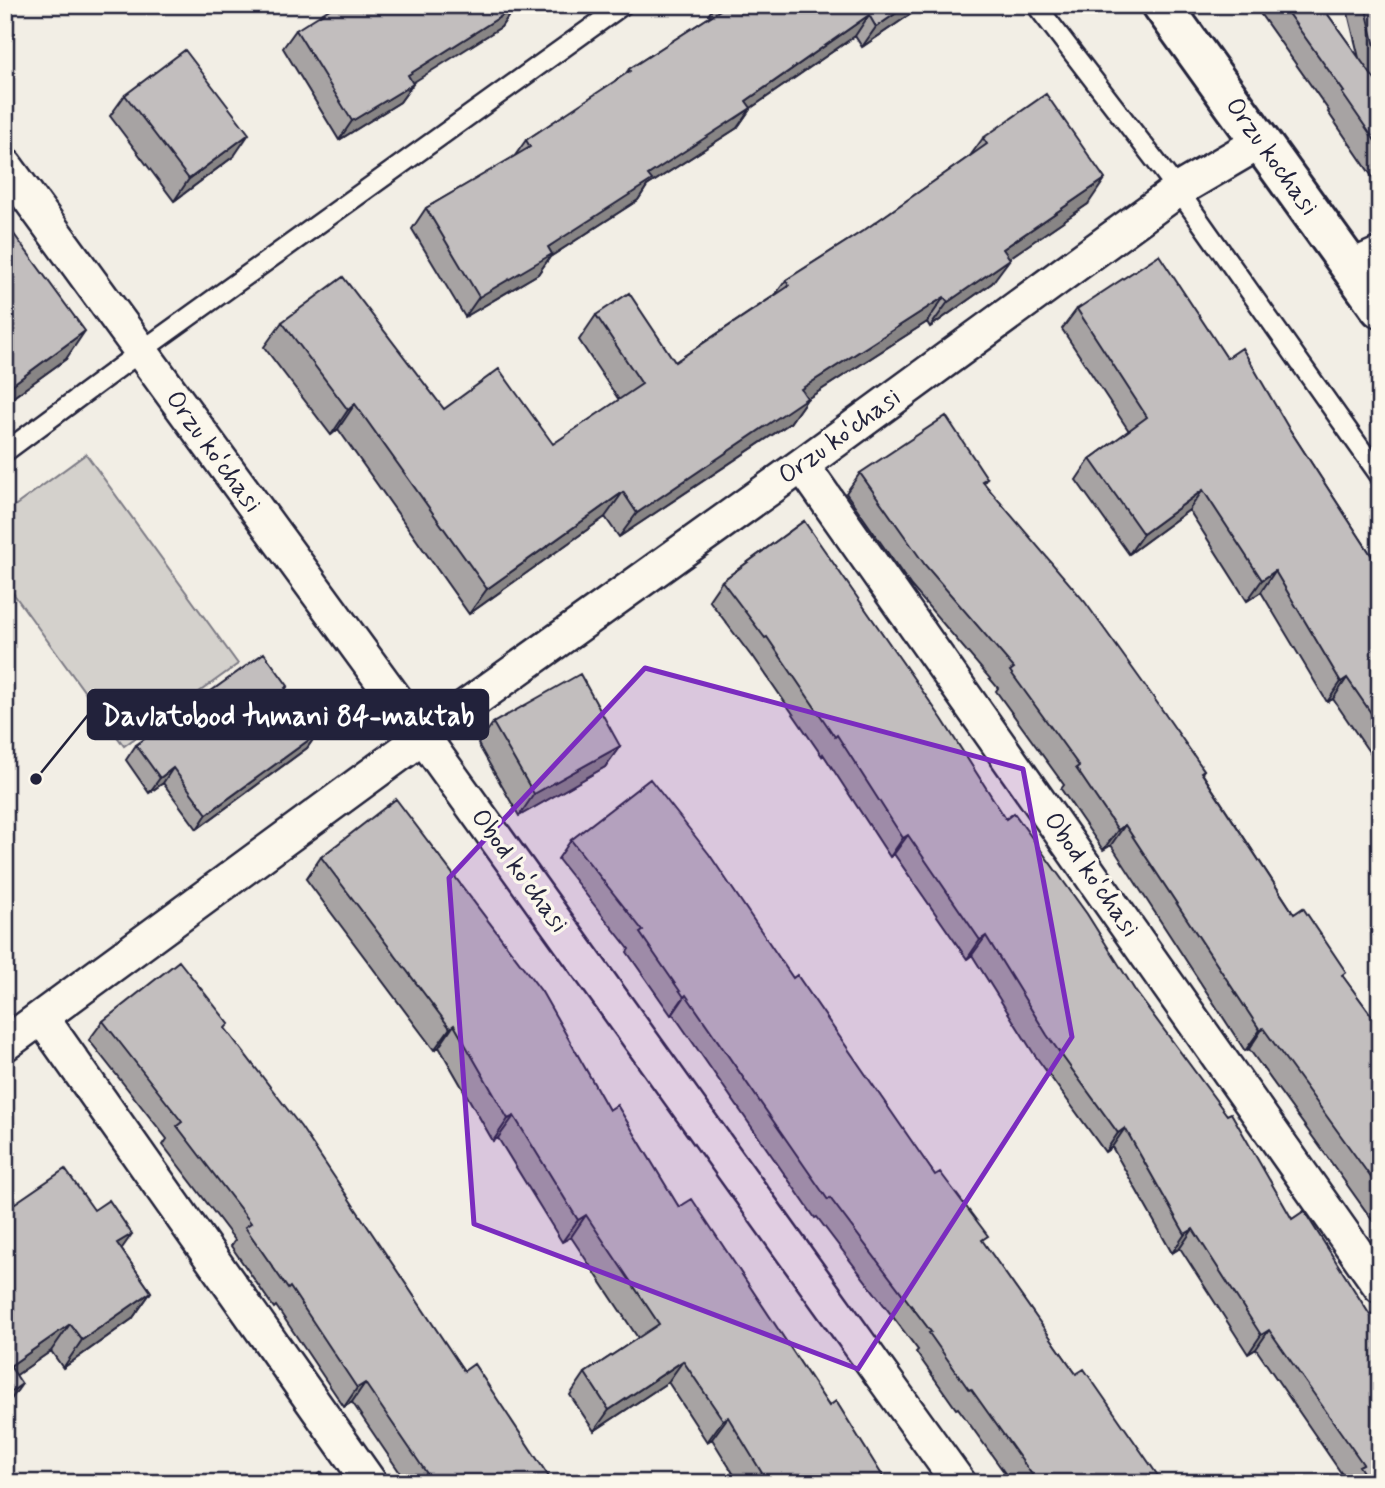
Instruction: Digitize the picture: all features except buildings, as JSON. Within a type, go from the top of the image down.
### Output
[{"type":"main road","name":"Orzu kochasi","points":[[1162,5],[1260,142],[1365,260],[1380,308]]},
{"type":"street","name":"Orzu koʻchasi","points":[[5,1044],[423,737],[1178,190],[1260,142]]},
{"type":"street","name":"Orzu koʻchasi","points":[[5,165],[423,737]]},
{"type":"street","name":"Obod koʻchasi","points":[[802,465],[1380,1286]]},
{"type":"street","name":"Obod koʻchasi","points":[[423,737],[959,1483]]},
{"type":"street","points":[[42,1018],[370,1483]]},
{"type":"lane","points":[[5,452],[623,5]]},
{"type":"lane","points":[[1036,5],[1178,190],[1380,476]]},
{"type":"highlighted area","points":[[645,668],[1023,769],[1072,1037],[858,1369],[474,1224],[449,878]]},
{"type":"shaded area","points":[[86,454],[238,664],[124,746],[5,582],[5,513]]},
{"type":"place","name":"Davlatobod tumani 84-maktab","points":[[36,779]]}]
